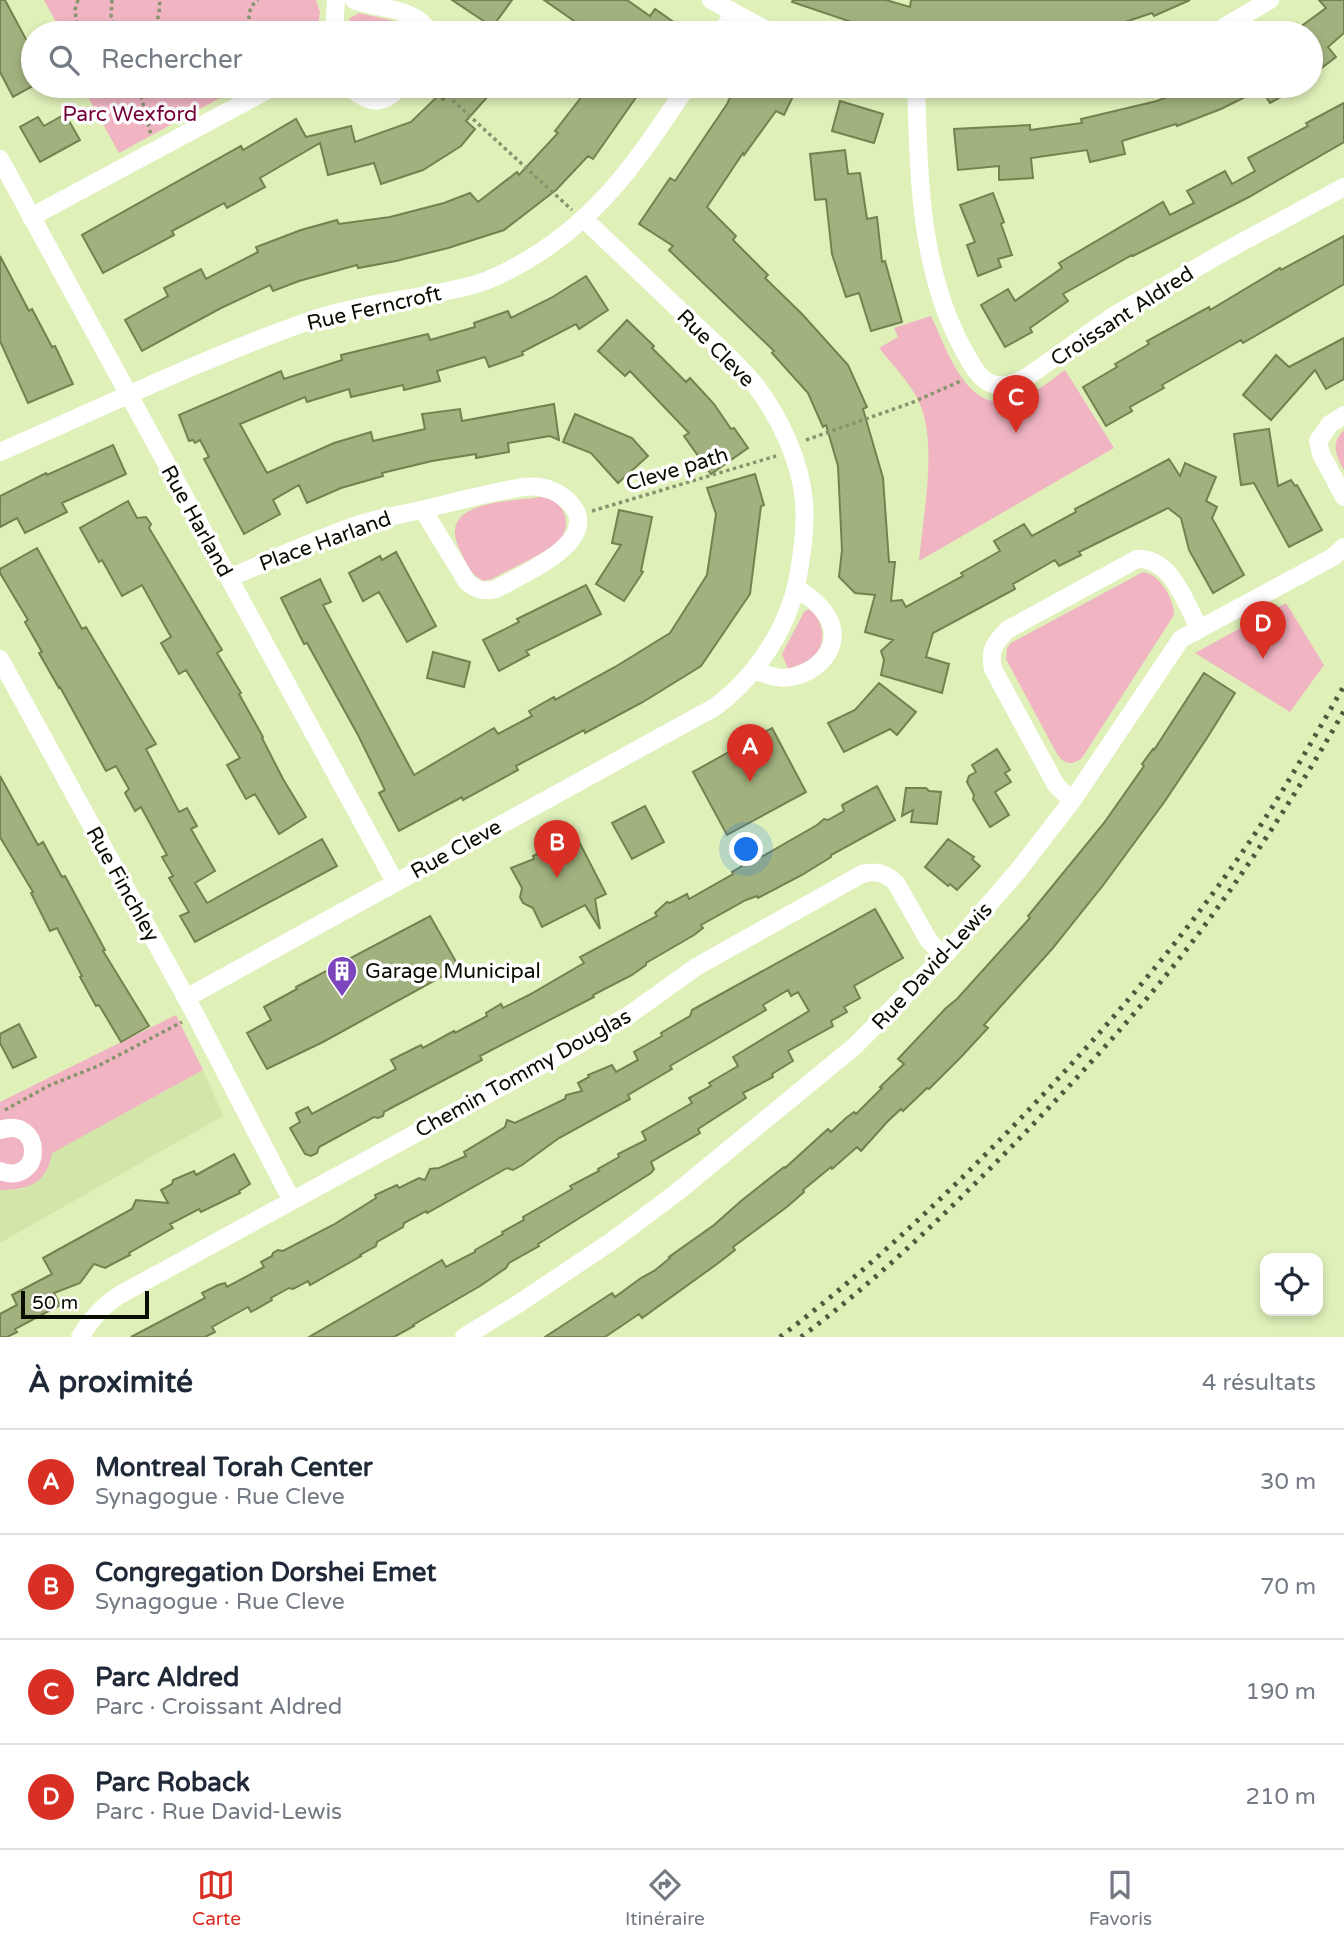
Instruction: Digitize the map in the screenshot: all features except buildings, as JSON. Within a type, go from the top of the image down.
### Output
[{"type":"street","points":[[335,21],[336,0]]},
{"type":"street","points":[[354,0],[420,21]]},
{"type":"street","points":[[711,0],[749,21]]},
{"type":"street","points":[[1234,21],[1270,0]]},
{"type":"street","points":[[729,21],[734,13]]},
{"type":"street","points":[[31,217],[253,98]]},
{"type":"street","points":[[364,98],[379,101],[387,98]]},
{"type":"street","name":"Rue Ferncroft","points":[[0,452],[275,333],[323,316],[355,307],[463,288],[502,275],[565,236],[578,215],[635,164],[679,98]]},
{"type":"street","name":"Croissant Aldred","points":[[916,98],[919,181],[932,266],[945,314],[960,343],[977,373],[994,385],[1013,384],[1027,377],[1113,316],[1231,247],[1344,187]]},
{"type":"street","name":"Rue Harland","points":[[0,159],[395,882]]},
{"type":"street","name":"Rue Cleve","points":[[186,998],[715,707],[755,670],[789,609],[797,588],[804,532],[804,501],[794,456],[768,403],[740,368],[578,215]]},
{"type":"street","points":[[1344,415],[1330,424],[1318,441],[1321,454],[1344,497]]},
{"type":"street","name":"Place Harland","points":[[229,578],[356,525],[456,500],[527,487],[543,487],[557,493],[570,503],[578,515],[576,529],[565,548],[496,589],[486,591],[475,589],[467,582],[423,510]]},
{"type":"street","name":"Rue David-Lewis","points":[[464,1337],[588,1258],[676,1193],[855,1046],[944,956],[1017,872],[1072,801],[1181,639],[1333,557],[1344,547]]},
{"type":"street","points":[[1072,801],[1056,785],[993,669],[990,656],[996,643],[1007,630],[1137,559],[1156,562],[1165,569],[1199,628]]},
{"type":"street","points":[[755,670],[776,677],[790,677],[805,672],[827,655],[833,641],[832,626],[825,613],[797,588]]},
{"type":"street","name":"Rue Finchley","points":[[0,659],[186,998],[292,1200]]},
{"type":"street","name":"Chemin Tommy Douglas","points":[[80,1337],[108,1302],[578,1045],[629,1015],[696,967],[862,874],[878,872],[889,876],[896,883],[929,941],[944,956]]},
{"type":"street","points":[[0,1130],[11,1128],[25,1133],[30,1138],[34,1152],[24,1170],[9,1174],[0,1171]]},
{"type":"path","points":[[76,21],[75,10],[78,0]]},
{"type":"path","points":[[112,0],[112,21]]},
{"type":"path","points":[[157,21],[159,0]]},
{"type":"path","points":[[249,21],[249,12],[258,0]]},
{"type":"path","points":[[142,98],[152,137]]},
{"type":"path","points":[[449,98],[578,215]]},
{"type":"path","points":[[801,441],[911,403],[965,380]]},
{"type":"path","name":"Cleve path","points":[[586,513],[778,455]]},
{"type":"path","points":[[5,1110],[48,1086],[98,1066],[182,1022]]},
{"type":"shaded area","points":[[203,1070],[223,1116],[0,1243],[0,1190],[23,1189],[50,1161],[51,1153]]},
{"type":"green space","points":[[44,0],[316,0],[320,12],[319,21],[55,21]]},
{"type":"green space","points":[[359,13],[395,21],[349,21]]},
{"type":"green space","name":"Parc Wexford","points":[[89,98],[220,98],[119,153]]},
{"type":"green space","points":[[931,316],[953,363],[973,390],[986,399],[1002,402],[1020,399],[1038,390],[1065,370],[1114,448],[919,561],[928,472],[925,420],[913,390],[879,348],[898,337],[894,328]]},
{"type":"green space","points":[[1344,430],[1344,470],[1336,445]]},
{"type":"green space","points":[[541,497],[554,501],[563,511],[566,527],[561,538],[545,551],[492,579],[484,581],[476,576],[465,561],[455,535],[457,522],[478,507]]},
{"type":"green space","points":[[1143,572],[1155,577],[1165,588],[1172,602],[1174,615],[1082,758],[1072,763],[1065,762],[1057,754],[1006,659],[1007,648],[1011,643]]},
{"type":"green space","points":[[1286,603],[1324,665],[1290,712],[1195,653]]},
{"type":"green space","points":[[809,609],[821,627],[820,648],[808,661],[788,669],[782,654],[804,612]]},
{"type":"green space","points":[[176,1015],[203,1070],[52,1153],[46,1172],[34,1183],[19,1189],[0,1190],[0,1102]]},
{"type":"railway","points":[[780,1337],[844,1286],[935,1204],[1022,1117],[1112,1019],[1169,951],[1248,844],[1286,786],[1344,686]]},
{"type":"railway","points":[[801,1337],[887,1267],[942,1216],[1044,1113],[1135,1012],[1199,933],[1238,879],[1293,796],[1344,711]]},
{"type":"place","name":"Parc Aldred","points":[[1016,433]]},
{"type":"place","name":"Parc Roback","points":[[1263,659]]},
{"type":"place","name":"Montreal Torah Center","points":[[750,782]]},
{"type":"place","name":"Congregation Dorshei Emet","points":[[557,878]]},
{"type":"place","name":"Garage Municipal","points":[[342,998]]}]
